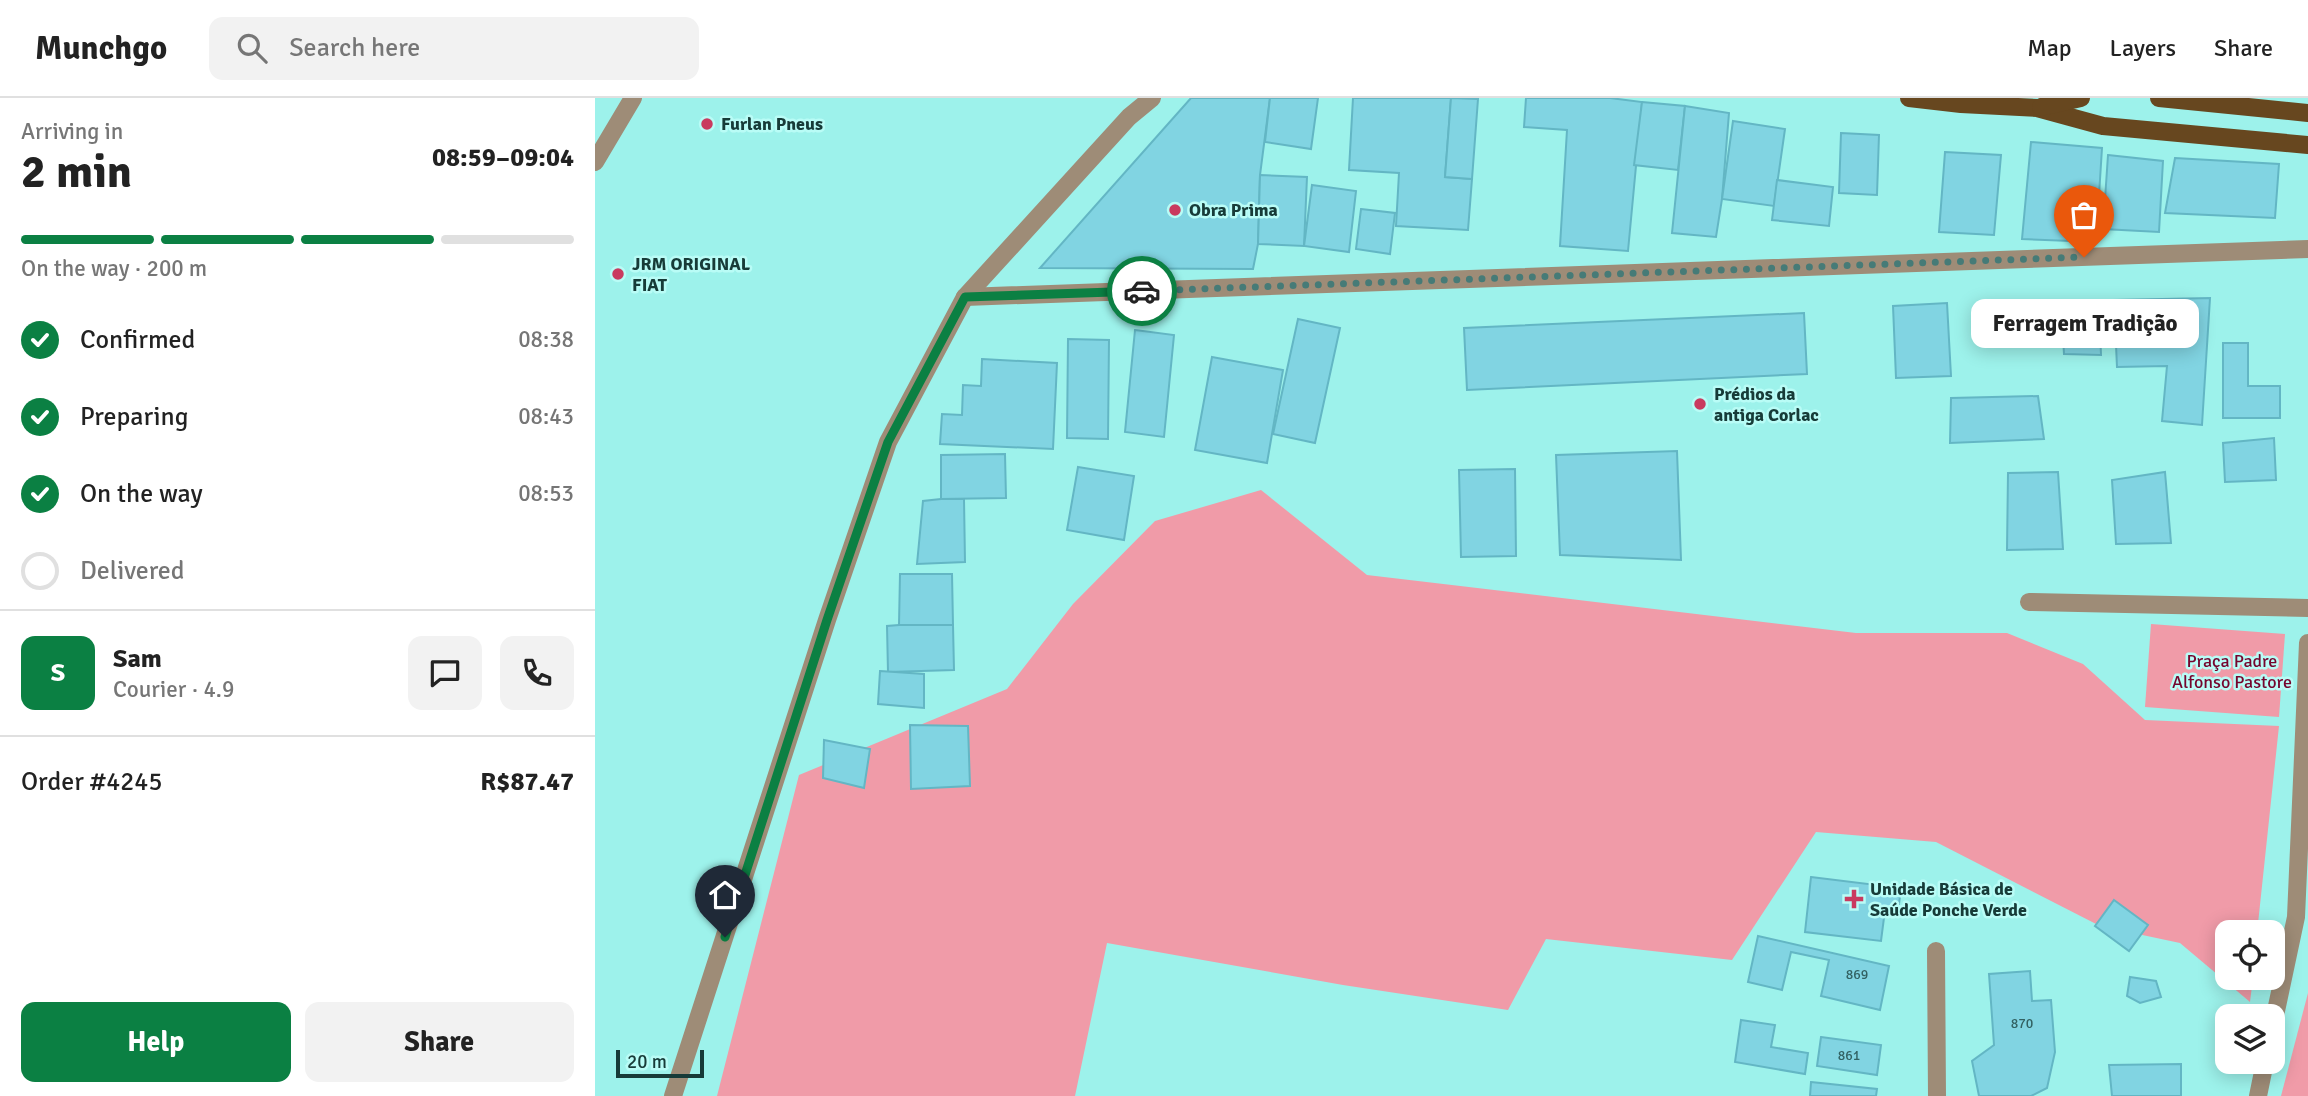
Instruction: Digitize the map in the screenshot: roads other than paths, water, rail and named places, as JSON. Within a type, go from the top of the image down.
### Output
[{"type":"main road","points":[[1909,98],[2037,108],[2103,126],[2308,145]]},
{"type":"main road","points":[[2037,108],[2081,98]]},
{"type":"main road","points":[[2159,98],[2308,113]]},
{"type":"street","points":[[595,162],[633,98]]},
{"type":"street","points":[[1127,98],[1129,117]]},
{"type":"street","points":[[673,1096],[827,620],[888,442],[965,297],[1129,117],[1152,98]]},
{"type":"street","points":[[965,297],[2308,249]]},
{"type":"street","points":[[2028,603],[2308,608]]},
{"type":"street","points":[[2279,1004],[2302,919],[2308,643]]},
{"type":"street","points":[[1936,950],[1937,1096]]},
{"type":"street","points":[[2258,1096],[2263,1074]]},
{"type":"place","name":"Furlan Pneus","points":[[707,124]]},
{"type":"place","name":"Obra Prima","points":[[1175,210]]},
{"type":"place","name":"Ferragem Tradição","points":[[2084,257]]},
{"type":"place","name":"JRM ORIGINAL FIAT","points":[[618,274]]},
{"type":"place","name":"Prédios da antiga Corlac","points":[[1700,404]]},
{"type":"place","name":"Unidade Básica de Saúde Ponche Verde","points":[[1854,899]]},
{"type":"park label","name":"Praça Padre Alfonso Pastore","points":[[2232,671]]}]
